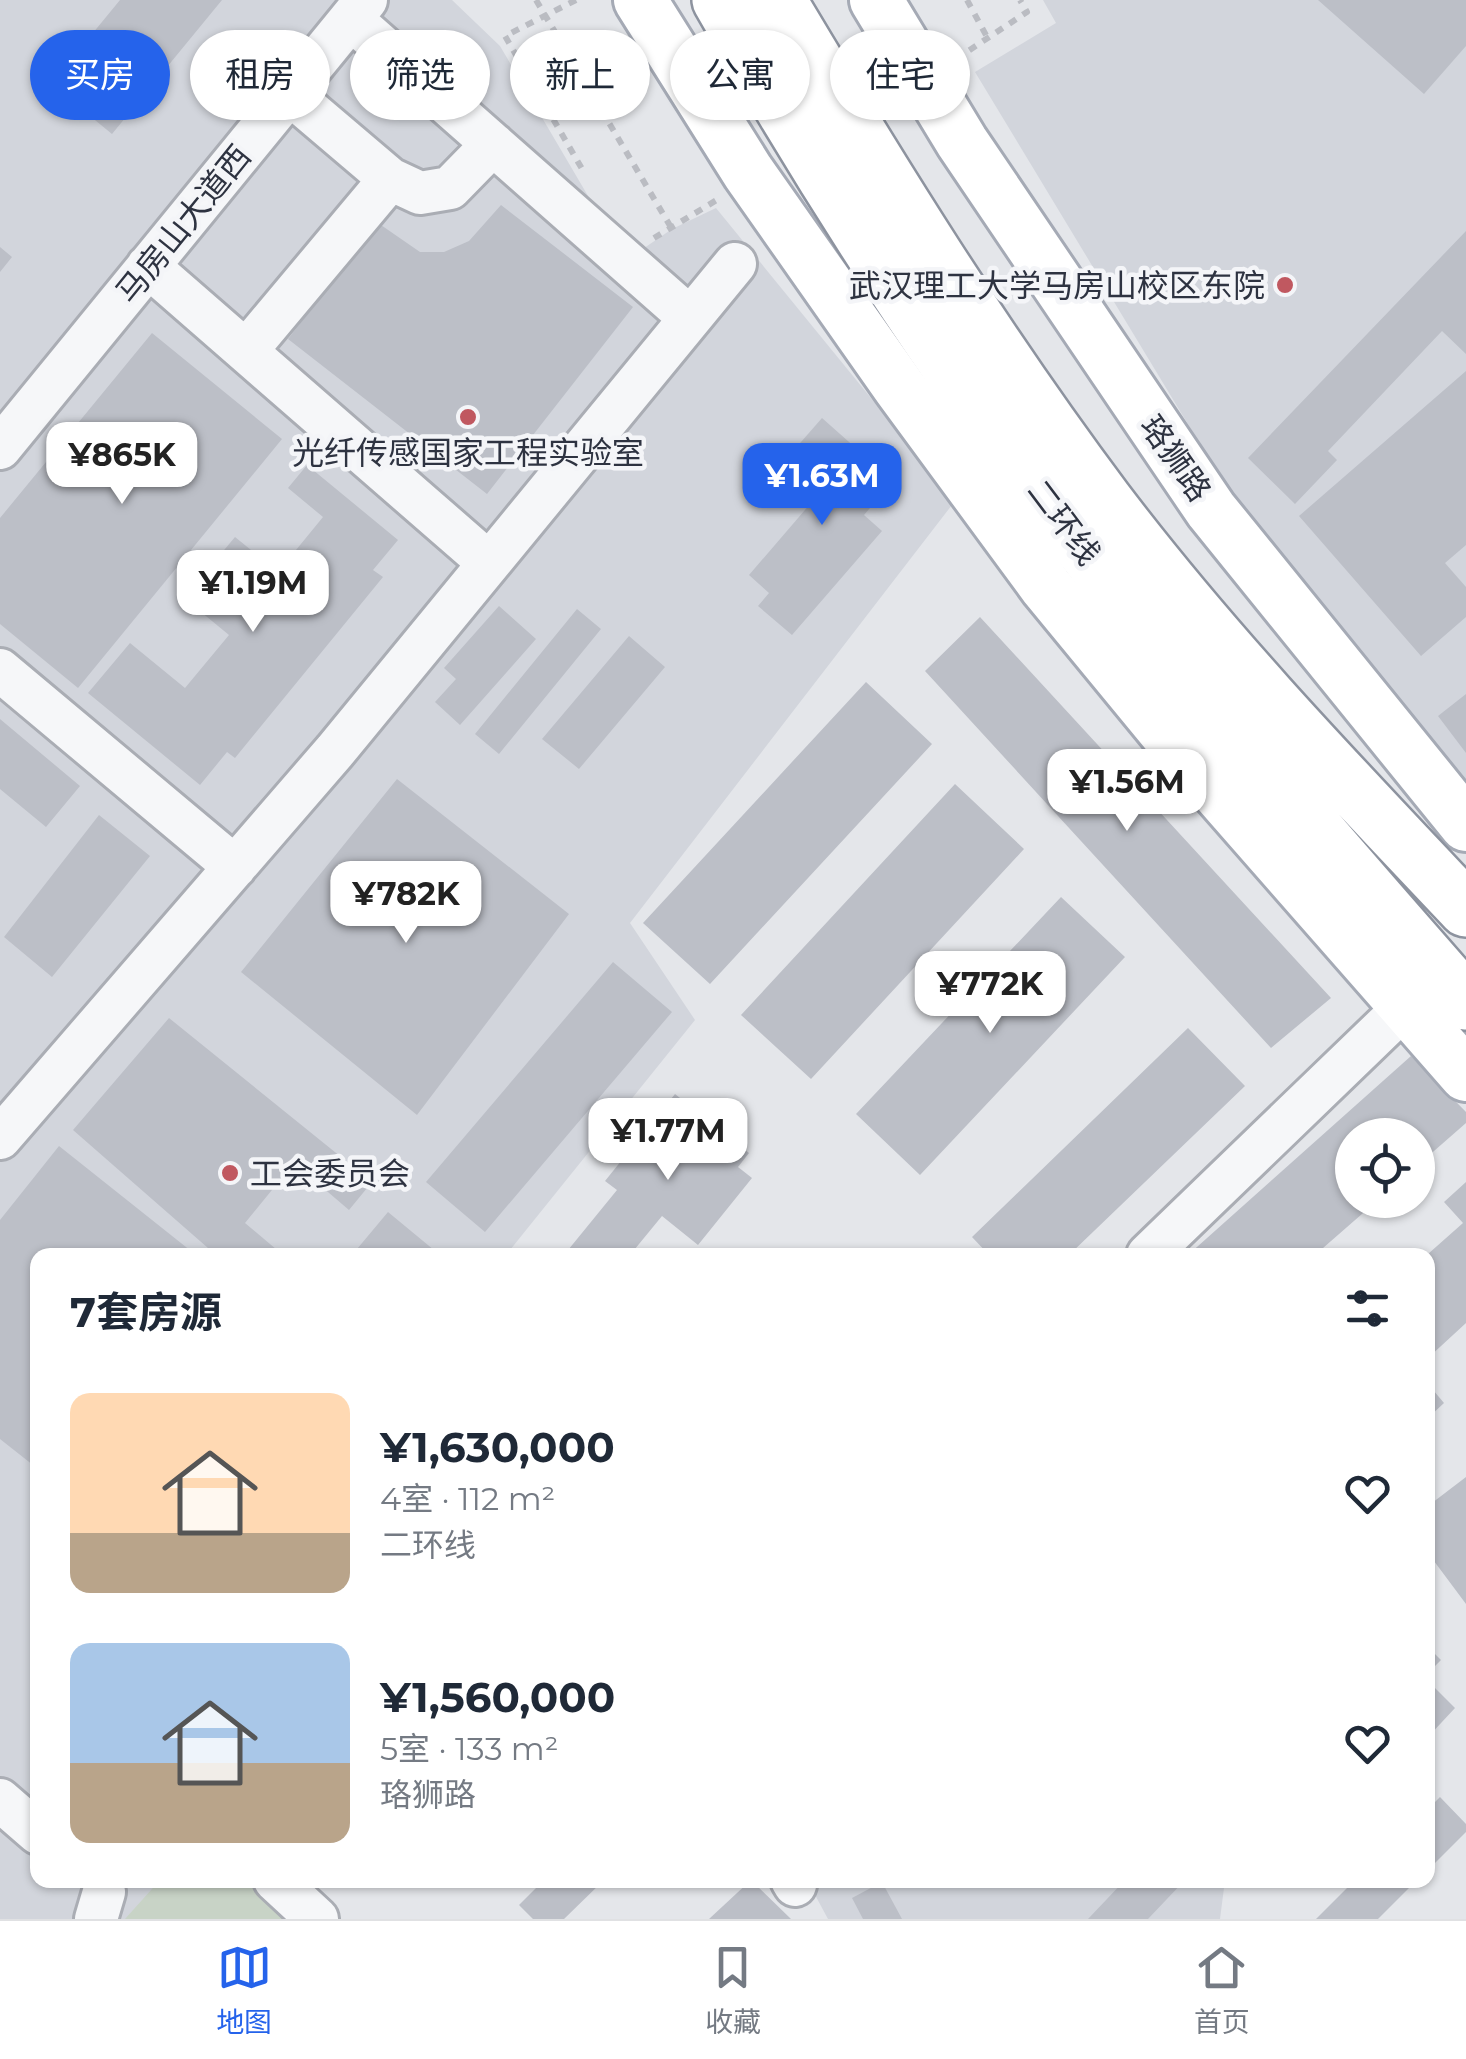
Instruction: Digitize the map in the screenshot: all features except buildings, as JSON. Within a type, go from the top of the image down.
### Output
[{"type":"highway","name":"二环线","points":[[720,0],[778,103],[858,230],[954,375],[1072,535],[1197,690],[1466,1002]]},
{"type":"highway","name":"二环线","points":[[778,0],[891,190],[1105,500],[1220,643],[1298,731],[1466,906]]},
{"type":"highway","points":[[814,0],[928,188],[1132,490],[1230,611],[1374,776],[1466,906]]},
{"type":"main road","name":"珞狮路","points":[[876,0],[1035,252],[1211,510],[1466,825]]},
{"type":"main road","points":[[641,1],[748,172],[1046,588],[1167,734],[1466,1074]]},
{"type":"street","name":"马房山大道西","points":[[330,44],[358,9]]},
{"type":"street","points":[[358,9],[493,144],[690,318]]},
{"type":"street","name":"马房山大道西","points":[[0,448],[269,120]]},
{"type":"street","points":[[321,120],[390,179],[420,193],[450,188],[493,144]]},
{"type":"street","points":[[246,351],[390,179]]},
{"type":"street","points":[[0,1138],[489,564],[735,264]]},
{"type":"street","points":[[148,266],[489,564]]},
{"type":"street","points":[[0,670],[234,867]]},
{"type":"street","points":[[1155,1248],[1405,1007]]},
{"type":"street","points":[[0,1800],[30,1827]]},
{"type":"street","points":[[284,1888],[317,1919]]},
{"type":"path","points":[[536,0],[672,229]]},
{"type":"path","points":[[966,0],[987,37]]},
{"type":"shaded area","points":[[0,0],[452,0],[483,30],[350,30],[350,120],[490,120],[490,36],[510,63],[510,120],[543,120],[618,247],[631,257],[672,229],[716,208],[955,501],[630,923],[695,1020],[512,1248],[30,1248],[30,1888],[302,1888],[331,1919],[0,1919]]},
{"type":"shaded area","name":"武汉理工大学马房山校区东院","points":[[1043,0],[1466,0],[1466,786],[1232,497],[975,72],[1056,23]]},
{"type":"shaded area","points":[[153,1888],[255,1888],[289,1919],[125,1919]]},
{"type":"shaded area","points":[[811,1888],[1224,1888],[1220,1919],[828,1919]]},
{"type":"place","name":"武汉理工大学马房山校区东院","points":[[1285,285]]},
{"type":"place","name":"光纤传感国家工程实验室","points":[[468,417]]},
{"type":"place","name":"工会委员会","points":[[230,1173]]}]
